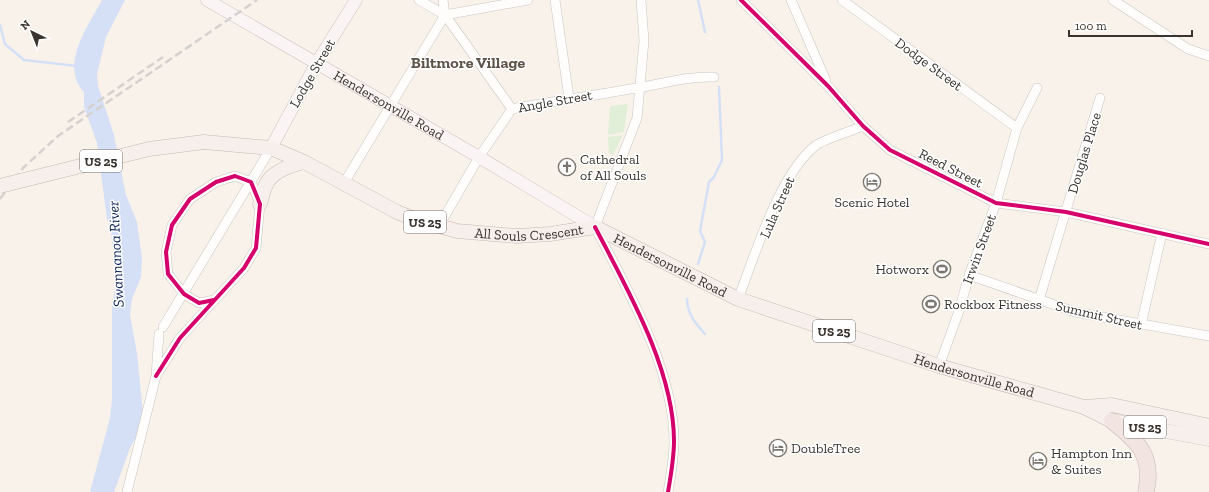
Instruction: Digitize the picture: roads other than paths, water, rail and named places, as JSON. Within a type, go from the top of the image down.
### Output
[{"type":"highway","points":[[1112,421],[1133,437],[1141,448],[1148,472],[1146,492]]},
{"type":"main road","name":"Hendersonville Road","points":[[207,0],[479,157],[595,227],[738,299],[939,366],[1084,407],[1112,421],[1209,439]]},
{"type":"main road","name":"Lodge Street","points":[[271,148],[316,64],[356,0]]},
{"type":"main road","name":"US 25","points":[[0,186],[150,149],[204,142],[271,148]]},
{"type":"main road","name":"All Souls Crescent","points":[[271,148],[304,162],[397,212],[439,226],[477,233],[517,236],[550,234],[595,227]]},
{"type":"main road","points":[[260,204],[267,182],[288,167],[304,162]]},
{"type":"main road","name":"Hendersonville Road","points":[[1084,407],[1112,405],[1209,426]]},
{"type":"street","points":[[418,0],[445,15],[512,109]]},
{"type":"street","points":[[344,184],[389,105],[445,15],[443,0]]},
{"type":"street","points":[[445,15],[528,0]]},
{"type":"street","points":[[555,0],[569,98]]},
{"type":"street","name":"All Souls Crescent","points":[[595,227],[638,118],[644,27],[641,0]]},
{"type":"street","name":"Reed Street","points":[[741,0],[828,86],[863,126],[890,150],[996,203],[1066,212],[1209,244]]},
{"type":"street","points":[[791,0],[828,86]]},
{"type":"street","name":"Dodge Street","points":[[842,0],[1017,128]]},
{"type":"street","points":[[1113,0],[1188,49],[1209,56]]},
{"type":"street","name":"Angle Street","points":[[439,226],[479,157],[512,109],[698,76],[714,77]]},
{"type":"street","name":"Irwin Street","points":[[939,366],[969,275],[996,203],[1017,128],[1037,88]]},
{"type":"street","name":"Douglas Place","points":[[1039,300],[1100,98]]},
{"type":"street","name":"Lula Street","points":[[738,299],[790,173],[816,145],[863,126]]},
{"type":"street","points":[[127,492],[156,376],[161,330],[271,148]]},
{"type":"street","points":[[156,376],[180,338],[244,268],[256,248],[260,204],[251,182],[235,176],[216,182],[190,199],[172,225],[166,252],[168,274],[184,294],[199,303],[214,300]]},
{"type":"street","points":[[595,227],[636,307],[662,373],[670,404],[674,434],[672,474],[668,492]]},
{"type":"street","points":[[1141,325],[1162,233]]},
{"type":"street","name":"Summit Street","points":[[969,275],[1075,312],[1209,336]]},
{"type":"water","name":"Swannanoa River","points":[[102,0],[125,0],[106,37],[97,74],[98,86],[114,135],[126,195],[137,222],[142,258],[141,277],[132,299],[130,315],[137,353],[144,423],[130,448],[114,492],[90,492],[110,418],[112,399],[112,307],[116,282],[116,269],[110,226],[107,219],[97,143],[84,107],[84,92],[77,82],[74,70],[78,46]]},
{"type":"waterway","points":[[698,0],[705,32]]},
{"type":"waterway","points":[[0,25],[5,44],[24,60],[77,66]]},
{"type":"waterway","points":[[698,264],[705,242],[700,231],[709,182],[714,177],[722,160],[719,87]]},
{"type":"waterway","points":[[687,299],[690,314],[705,334]]},
{"type":"railway","points":[[0,199],[23,168],[58,136],[257,0]]},
{"type":"railway","points":[[68,122],[163,57]]},
{"type":"place","name":"Cathedral of All Souls","points":[[567,167]]},
{"type":"place","name":"Scenic Hotel","points":[[872,182]]},
{"type":"place","name":"Hotworx","points":[[942,269]]},
{"type":"place","name":"Rockbox Fitness","points":[[931,304]]},
{"type":"place","name":"DoubleTree","points":[[778,448]]},
{"type":"place","name":"Hampton Inn & Suites","points":[[1038,461]]},
{"type":"district","name":"Biltmore Village","points":[[468,62]]}]
